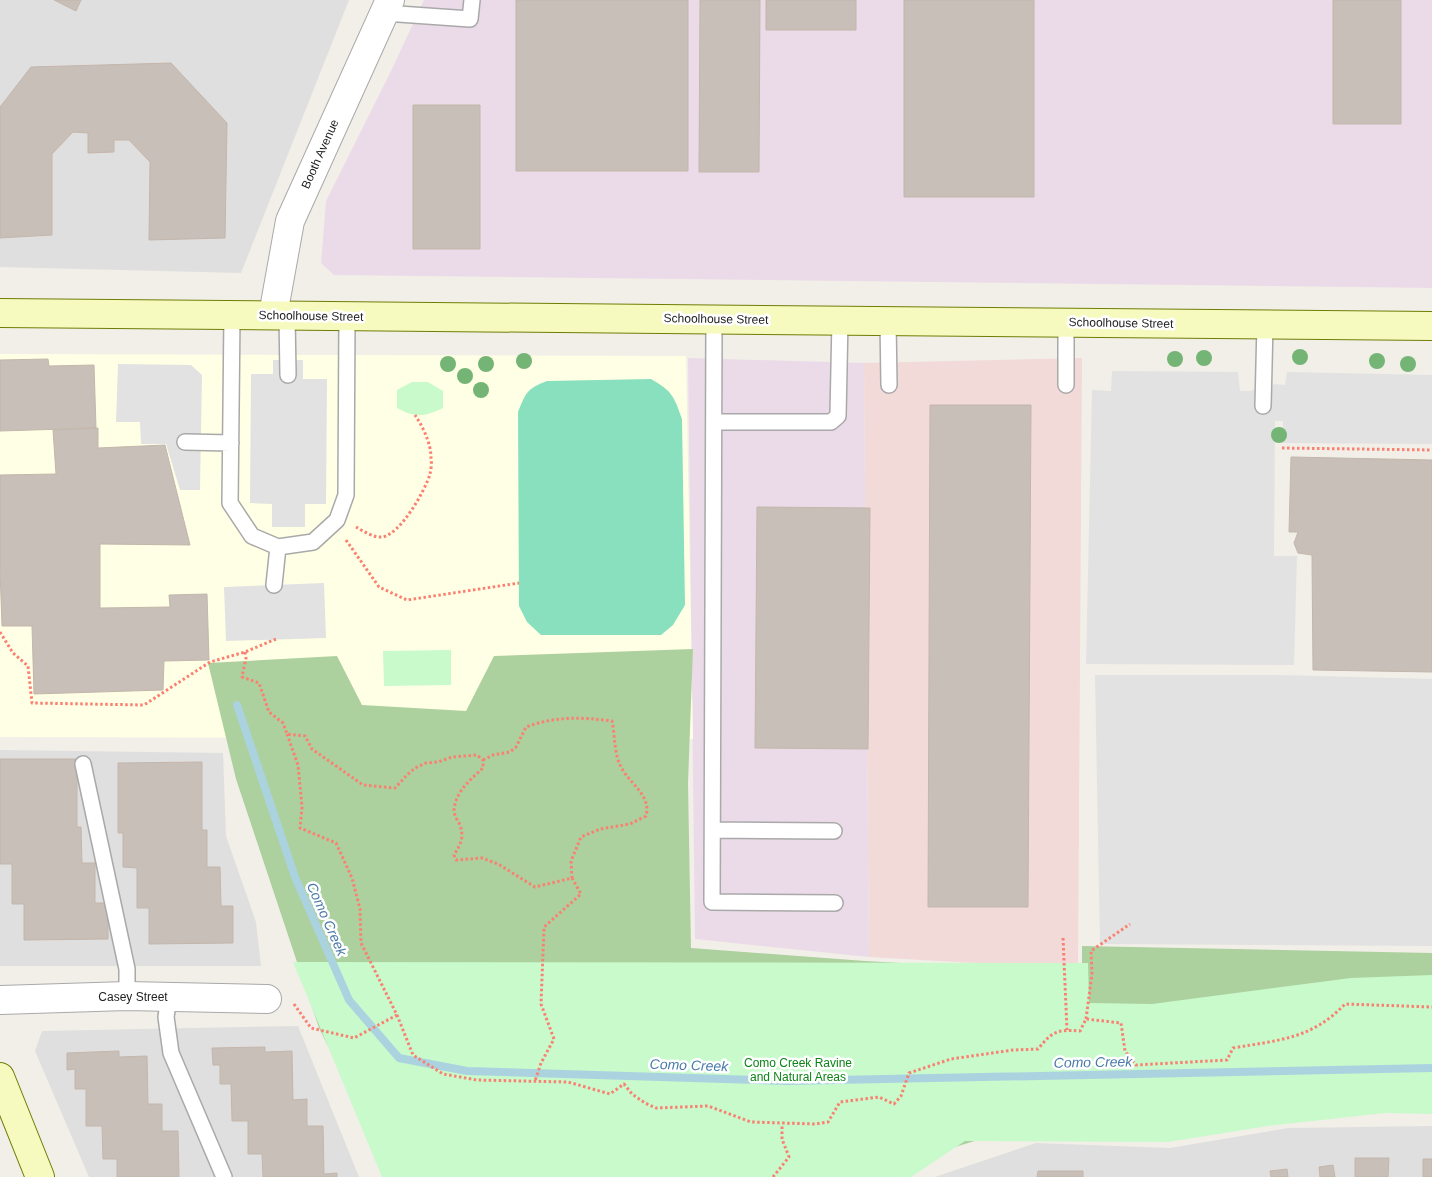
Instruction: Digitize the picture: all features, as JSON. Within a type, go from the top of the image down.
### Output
[{"type":"main road","name":"Schoolhouse Street","points":[[0,313],[1432,326]]},
{"type":"main road","points":[[0,1077],[40,1177]]},
{"type":"street","name":"Booth Avenue","points":[[280,315],[290,221],[387,6]]},
{"type":"street","name":"Casey Street","points":[[0,1000],[127,996],[266,999]]},
{"type":"lane","points":[[387,6],[470,19],[472,0]]},
{"type":"lane","points":[[232,315],[230,503],[252,536],[278,546],[313,542],[337,520],[346,495],[348,316]]},
{"type":"lane","points":[[280,315],[288,375]]},
{"type":"lane","points":[[714,319],[712,902],[835,903]]},
{"type":"lane","points":[[714,422],[831,422],[838,416],[840,320]]},
{"type":"lane","points":[[888,321],[889,385]]},
{"type":"lane","points":[[1066,322],[1066,385]]},
{"type":"lane","points":[[1263,406],[1265,324]]},
{"type":"lane","points":[[185,442],[231,443]]},
{"type":"lane","points":[[274,585],[278,546]]},
{"type":"lane","points":[[83,764],[127,969],[127,996]]},
{"type":"lane","points":[[713,830],[834,831]]},
{"type":"lane","points":[[169,997],[166,1017],[171,1053],[224,1177]]},
{"type":"path","points":[[353,526],[381,537],[395,531],[418,501],[431,473],[432,457],[424,429],[415,415]]},
{"type":"path","points":[[1282,448],[1432,450]]},
{"type":"path","points":[[344,538],[379,587],[407,600],[519,583]]},
{"type":"path","points":[[0,632],[13,653],[28,666],[32,703],[144,705],[210,662],[245,652],[276,639]]},
{"type":"path","points":[[245,652],[246,658],[242,677],[259,683],[269,712],[283,723],[298,765],[302,807],[300,828],[336,843],[352,878],[358,901],[362,943],[397,1015],[413,1055],[443,1074],[477,1080],[568,1082],[610,1094],[624,1084],[632,1094],[656,1108],[708,1106],[751,1122],[782,1124],[828,1122],[840,1102],[879,1097],[894,1104],[901,1096],[909,1073],[951,1060],[1013,1050],[1038,1049],[1050,1034],[1067,1030],[1080,1030],[1086,1019],[1092,974],[1091,951],[1130,924]]},
{"type":"path","points":[[483,760],[493,755],[510,752],[516,747],[526,727],[541,722],[561,718],[589,718],[612,721],[619,763],[628,779],[645,797],[648,808],[646,816],[630,824],[600,829],[581,837],[571,861],[572,878],[581,894],[544,927],[541,1004],[554,1039],[541,1063],[535,1081]]},
{"type":"path","points":[[287,734],[306,736],[312,749],[363,785],[395,788],[415,768],[426,763],[438,762],[452,757],[477,755],[483,760]]},
{"type":"path","points":[[483,760],[483,768],[466,784],[457,797],[454,814],[463,838],[454,855],[456,860],[482,858],[498,864],[535,887],[572,878]]},
{"type":"path","points":[[1063,938],[1067,1030]]},
{"type":"path","points":[[266,999],[289,999],[311,1028],[354,1038],[397,1015]]},
{"type":"path","points":[[1086,1019],[1121,1023],[1125,1051],[1136,1065],[1227,1060],[1233,1048],[1294,1038],[1314,1029],[1333,1017],[1345,1004],[1432,1006]]},
{"type":"path","points":[[773,1177],[790,1157],[782,1139],[782,1124]]},
{"type":"shaded area","points":[[0,0],[349,0],[241,273],[0,267]]},
{"type":"shaded area","points":[[424,0],[1432,0],[1432,288],[334,275],[321,263],[326,201]]},
{"type":"shaded area","points":[[0,354],[686,356],[693,739],[0,737]]},
{"type":"shaded area","points":[[688,358],[864,363],[869,957],[695,939]]},
{"type":"shaded area","points":[[1082,358],[1078,969],[869,957],[864,363]]},
{"type":"shaded area","points":[[273,360],[303,360],[303,379],[327,379],[326,504],[305,504],[305,527],[272,527],[272,504],[250,503],[251,374],[273,374]]},
{"type":"shaded area","points":[[118,364],[191,365],[202,375],[200,490],[180,490],[166,444],[141,444],[140,422],[116,422]]},
{"type":"shaded area","points":[[1112,371],[1238,372],[1240,391],[1250,391],[1276,384],[1285,385],[1287,372],[1432,375],[1432,444],[1283,443],[1283,421],[1275,421],[1274,556],[1297,556],[1294,665],[1086,664],[1092,390],[1111,391]]},
{"type":"shaded area","points":[[324,583],[326,638],[226,641],[224,587]]},
{"type":"shaded area","points":[[1095,675],[1279,675],[1432,679],[1432,946],[1100,944]]},
{"type":"shaded area","points":[[0,750],[223,753],[226,836],[256,922],[261,966],[0,966]]},
{"type":"shaded area","points":[[298,1026],[359,1177],[89,1177],[35,1051],[42,1031]]},
{"type":"shaded area","points":[[1432,1126],[1432,1177],[935,1177],[1036,1143],[1170,1148],[1288,1128]]},
{"type":"green space","points":[[651,379],[668,391],[677,405],[682,419],[685,605],[673,625],[661,635],[541,635],[527,622],[519,606],[518,412],[528,392],[547,381]]},
{"type":"green space","points":[[412,382],[428,382],[443,391],[443,408],[425,415],[415,415],[397,408],[397,390]]},
{"type":"green space","points":[[693,649],[688,783],[691,948],[865,961],[1082,973],[1082,946],[1432,953],[1432,1108],[1047,1119],[860,1176],[393,1177],[319,1028],[236,779],[208,663],[337,656],[362,705],[466,711],[494,656]]},
{"type":"green space","points":[[451,650],[451,685],[384,686],[383,651]]},
{"type":"green space","name":"Como Creek Ravine and Natural Areas","points":[[293,962],[1088,963],[1089,1003],[1152,1004],[1351,978],[1432,975],[1432,1114],[1385,1113],[1268,1126],[1168,1142],[965,1141],[911,1177],[382,1177]]},
{"type":"building","points":[[54,0],[81,0],[76,11]]},
{"type":"building","points":[[516,0],[688,0],[688,171],[516,171]]},
{"type":"building","points":[[700,0],[760,0],[759,172],[699,172]]},
{"type":"building","points":[[766,0],[856,0],[856,30],[766,30]]},
{"type":"building","points":[[904,0],[1034,0],[1034,197],[904,197]]},
{"type":"building","points":[[1333,0],[1401,0],[1401,124],[1333,124]]},
{"type":"building","points":[[171,63],[227,123],[225,238],[149,240],[150,162],[129,140],[114,140],[114,152],[88,153],[88,133],[73,132],[52,154],[52,235],[0,238],[0,107],[31,67]]},
{"type":"building","points":[[413,105],[480,105],[480,249],[413,249]]},
{"type":"building","points":[[48,359],[49,366],[94,365],[96,428],[0,431],[0,360]]},
{"type":"building","points":[[930,405],[1031,405],[1028,907],[928,907]]},
{"type":"building","points":[[98,428],[98,448],[165,445],[190,545],[100,544],[100,608],[170,607],[169,595],[207,594],[209,660],[164,661],[163,690],[34,694],[32,626],[2,626],[0,475],[56,474],[53,430]]},
{"type":"building","points":[[1291,457],[1432,460],[1432,672],[1313,670],[1312,555],[1298,553],[1294,543],[1298,532],[1289,532]]},
{"type":"building","points":[[757,507],[870,508],[868,749],[755,748]]},
{"type":"building","points":[[0,759],[77,759],[77,827],[81,827],[82,863],[95,863],[95,903],[108,903],[108,939],[24,940],[24,904],[12,904],[12,864],[0,864]]},
{"type":"building","points":[[202,762],[202,830],[207,830],[207,867],[220,867],[221,906],[233,906],[233,943],[149,944],[149,908],[137,908],[137,868],[123,867],[123,833],[118,833],[118,763]]},
{"type":"building","points":[[265,1047],[265,1052],[292,1051],[293,1100],[307,1099],[307,1126],[323,1126],[324,1174],[337,1173],[337,1177],[263,1177],[262,1154],[248,1154],[248,1121],[232,1121],[231,1084],[220,1084],[220,1065],[213,1065],[212,1048]]},
{"type":"building","points":[[119,1051],[119,1057],[147,1056],[148,1104],[162,1104],[162,1131],[178,1131],[179,1177],[117,1177],[117,1159],[103,1159],[102,1126],[86,1126],[86,1089],[75,1089],[75,1069],[67,1070],[67,1053]]},
{"type":"building","points":[[1355,1158],[1389,1158],[1388,1177],[1355,1177]]},
{"type":"building","points":[[1423,1159],[1432,1159],[1432,1177],[1423,1177]]},
{"type":"building","points":[[1333,1165],[1335,1177],[1320,1177],[1319,1167]]},
{"type":"building","points":[[1287,1169],[1288,1177],[1271,1177],[1270,1171]]},
{"type":"building","points":[[1038,1171],[1083,1171],[1083,1177],[1037,1177]]},
{"type":"waterway","name":"Como Creek","points":[[237,705],[295,877],[349,1000],[399,1058],[467,1071],[787,1081],[1432,1068]]}]
